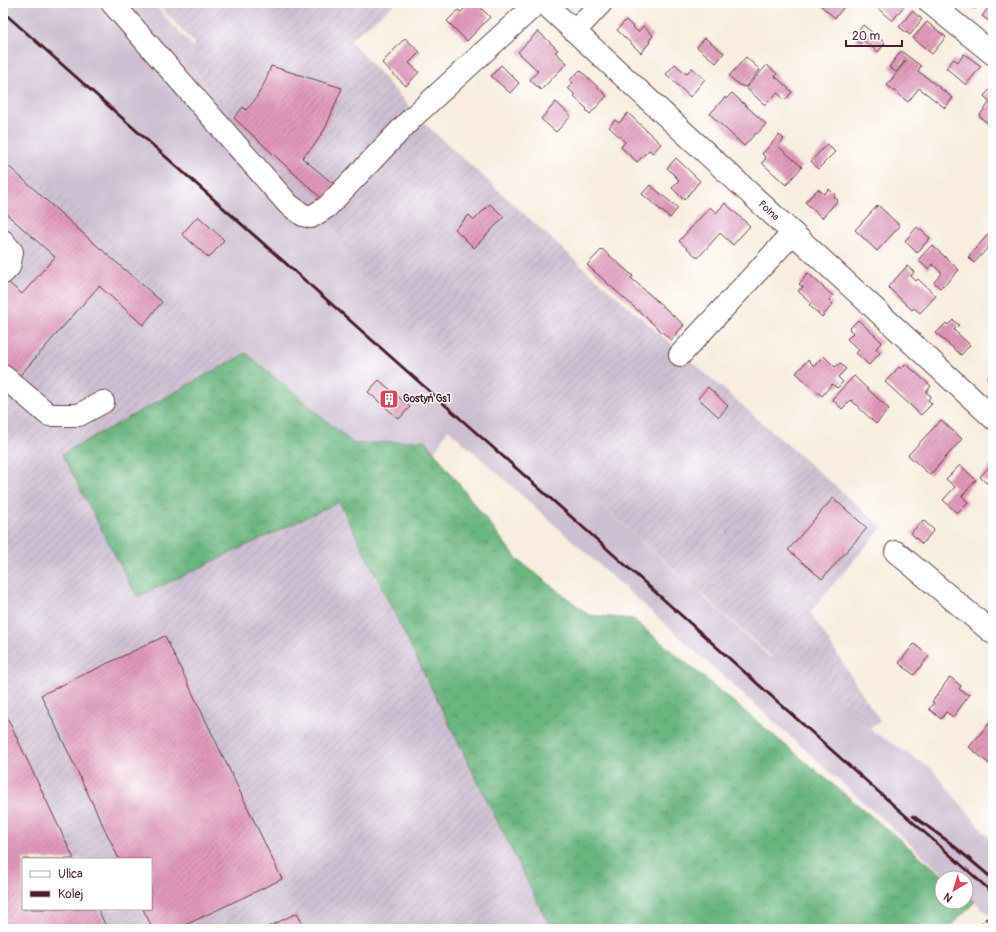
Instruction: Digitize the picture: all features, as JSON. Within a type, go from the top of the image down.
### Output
[{"type":"street","points":[[112,3],[288,204],[304,215],[311,216],[327,208],[412,118],[537,3]]},
{"type":"street","name":"Polna","points":[[544,3],[993,418]]},
{"type":"street","points":[[574,31],[601,3]]},
{"type":"street","points":[[930,3],[993,54]]},
{"type":"street","points":[[680,355],[793,233]]},
{"type":"street","points":[[3,241],[12,252],[9,266],[3,273]]},
{"type":"street","points":[[3,376],[49,415],[79,415],[103,402]]},
{"type":"street","points":[[896,552],[993,632]]},
{"type":"path","points":[[977,929],[993,912]]},
{"type":"shaded area","points":[[3,3],[153,3],[195,49],[192,65],[223,116],[327,219],[366,292],[771,658],[779,650],[869,729],[931,768],[993,843],[993,918],[974,901],[974,870],[939,870],[448,429],[423,472],[405,487],[172,291],[3,142]]},
{"type":"shaded area","points":[[156,3],[396,3],[350,40],[423,122],[575,260],[882,527],[810,612],[880,721],[869,729],[778,651],[772,657],[366,292],[328,220],[223,116],[191,62],[194,43]]},
{"type":"shaded area","points":[[3,142],[172,291],[246,353],[62,454],[137,597],[338,502],[551,929],[3,929]]},
{"type":"green space","points":[[246,353],[354,444],[425,440],[517,559],[589,615],[633,619],[936,870],[934,870],[934,910],[967,910],[947,929],[551,929],[339,502],[137,597],[62,454]]},
{"type":"building","points":[[470,3],[476,3],[490,17],[467,41],[447,21],[458,10],[461,12]]},
{"type":"building","points":[[822,3],[847,3],[835,18],[820,5]]},
{"type":"building","points":[[872,3],[904,3],[906,4],[892,21]]},
{"type":"building","points":[[967,3],[979,3],[975,9]]},
{"type":"building","points":[[993,3],[993,24],[982,16]]},
{"type":"building","points":[[912,11],[922,19],[910,35],[899,27]]},
{"type":"building","points":[[626,20],[638,32],[643,26],[653,35],[649,41],[650,42],[641,53],[617,30]]},
{"type":"building","points":[[927,22],[946,37],[932,54],[913,38]]},
{"type":"building","points":[[863,25],[885,43],[878,52],[863,40],[860,44],[853,38]]},
{"type":"building","points":[[538,31],[558,50],[555,52],[567,63],[541,90],[530,80],[538,71],[518,52]]},
{"type":"building","points":[[405,38],[420,52],[409,63],[419,72],[406,86],[382,63]]},
{"type":"building","points":[[705,38],[724,53],[716,63],[697,47]]},
{"type":"building","points":[[901,51],[921,66],[918,71],[953,98],[945,108],[919,88],[908,102],[887,85],[906,61],[905,60],[896,72],[889,67]]},
{"type":"building","points":[[964,54],[981,66],[966,85],[946,68],[954,59],[958,62]]},
{"type":"building","points":[[746,57],[760,70],[745,87],[739,85],[729,76]]},
{"type":"building","points":[[675,64],[686,74],[692,68],[705,79],[690,97],[666,74]]},
{"type":"building","points":[[501,65],[519,83],[510,93],[491,76]]},
{"type":"building","points":[[767,65],[777,74],[775,76],[792,92],[785,100],[777,93],[765,105],[746,88]]},
{"type":"building","points":[[271,66],[342,88],[326,127],[315,144],[302,158],[336,186],[323,200],[234,118],[243,107],[246,110],[255,100],[266,80]]},
{"type":"building","points":[[580,70],[607,96],[590,114],[586,110],[587,109],[574,97],[575,95],[568,88],[573,83],[570,80]]},
{"type":"building","points":[[993,86],[993,124],[991,126],[979,116],[990,102],[984,96]]},
{"type":"building","points":[[732,93],[766,124],[744,146],[710,114],[725,97],[726,99]]},
{"type":"building","points":[[556,102],[571,116],[556,132],[541,119]]},
{"type":"building","points":[[628,113],[661,144],[653,153],[649,150],[637,162],[621,147],[625,142],[609,127],[615,120],[619,123]]},
{"type":"building","points":[[779,135],[784,139],[778,146],[802,167],[786,185],[762,163],[766,158],[762,154]]},
{"type":"building","points":[[827,144],[835,152],[818,169],[811,161]]},
{"type":"building","points":[[676,158],[700,181],[684,200],[672,188],[679,180],[667,168]]},
{"type":"building","points":[[3,161],[162,302],[143,325],[99,286],[16,380],[3,368],[3,288],[8,282],[22,294],[55,257],[3,211]]},
{"type":"building","points":[[650,185],[678,208],[670,218],[642,194]]},
{"type":"building","points":[[818,189],[824,194],[829,189],[838,200],[822,218],[805,202]]},
{"type":"building","points":[[725,203],[750,226],[733,245],[720,233],[698,258],[679,241],[710,207],[716,213]]},
{"type":"building","points":[[490,204],[504,217],[474,248],[455,229],[469,215],[474,220]]},
{"type":"building","points":[[878,205],[900,226],[877,251],[855,230]]},
{"type":"building","points":[[198,216],[224,240],[209,258],[182,234]]},
{"type":"building","points":[[917,227],[930,238],[917,253],[905,241]]},
{"type":"building","points":[[991,231],[993,233],[993,242],[974,263],[968,257]]},
{"type":"building","points":[[932,245],[959,270],[944,286],[943,285],[940,288],[934,282],[942,273],[932,264],[928,269],[918,260]]},
{"type":"building","points":[[602,249],[633,276],[631,278],[684,325],[671,340],[587,265]]},
{"type":"building","points":[[907,266],[914,272],[911,276],[916,281],[918,279],[936,296],[920,313],[914,308],[912,310],[888,287]]},
{"type":"building","points":[[808,273],[833,296],[829,300],[833,304],[822,317],[809,305],[811,303],[798,291],[803,287],[799,284]]},
{"type":"building","points":[[858,320],[882,342],[876,348],[880,353],[869,365],[856,353],[859,350],[847,339],[853,333],[849,329]]},
{"type":"building","points":[[953,320],[959,325],[954,330],[970,345],[961,355],[936,333],[946,323],[948,325]]},
{"type":"building","points":[[824,356],[835,367],[840,363],[846,369],[838,377],[843,382],[837,388],[832,384],[822,396],[796,373],[808,360],[814,366]]},
{"type":"building","points":[[906,364],[931,386],[926,392],[931,396],[928,400],[932,404],[921,415],[885,382],[899,367],[901,369]]},
{"type":"building","points":[[993,372],[993,385],[987,379]]},
{"type":"building","points":[[854,376],[889,409],[876,424],[851,400],[842,409],[832,399]]},
{"type":"building","name":"Gostyń Gs1","points":[[379,380],[410,407],[399,419],[368,392]]},
{"type":"building","points":[[708,387],[728,406],[719,417],[698,398]]},
{"type":"building","points":[[941,420],[962,439],[930,475],[908,455]]},
{"type":"building","points":[[992,464],[993,485],[989,481],[986,483],[980,477]]},
{"type":"building","points":[[960,465],[976,480],[962,496],[968,502],[957,513],[943,500],[955,487],[946,479]]},
{"type":"building","points":[[833,498],[867,528],[822,579],[788,550]]},
{"type":"building","points":[[923,520],[934,530],[922,544],[911,533]]},
{"type":"building","points":[[165,636],[282,879],[177,929],[153,929],[144,910],[152,910],[152,858],[119,858],[41,695]]},
{"type":"building","points":[[914,644],[929,656],[914,675],[899,663]]},
{"type":"building","points":[[950,677],[961,686],[959,689],[968,695],[970,692],[971,693],[953,717],[946,712],[941,719],[929,709],[934,703],[932,702]]},
{"type":"building","points":[[4,711],[74,858],[22,858],[22,910],[98,910],[107,929],[3,929]]},
{"type":"building","points":[[993,719],[993,767],[969,747]]},
{"type":"building","points":[[297,913],[305,929],[264,929]]},
{"type":"railway","points":[[3,12],[993,893]]},
{"type":"railway","points":[[913,816],[949,842],[993,879]]},
{"type":"place","name":"Gostyń Gs1","points":[[389,399]]}]
